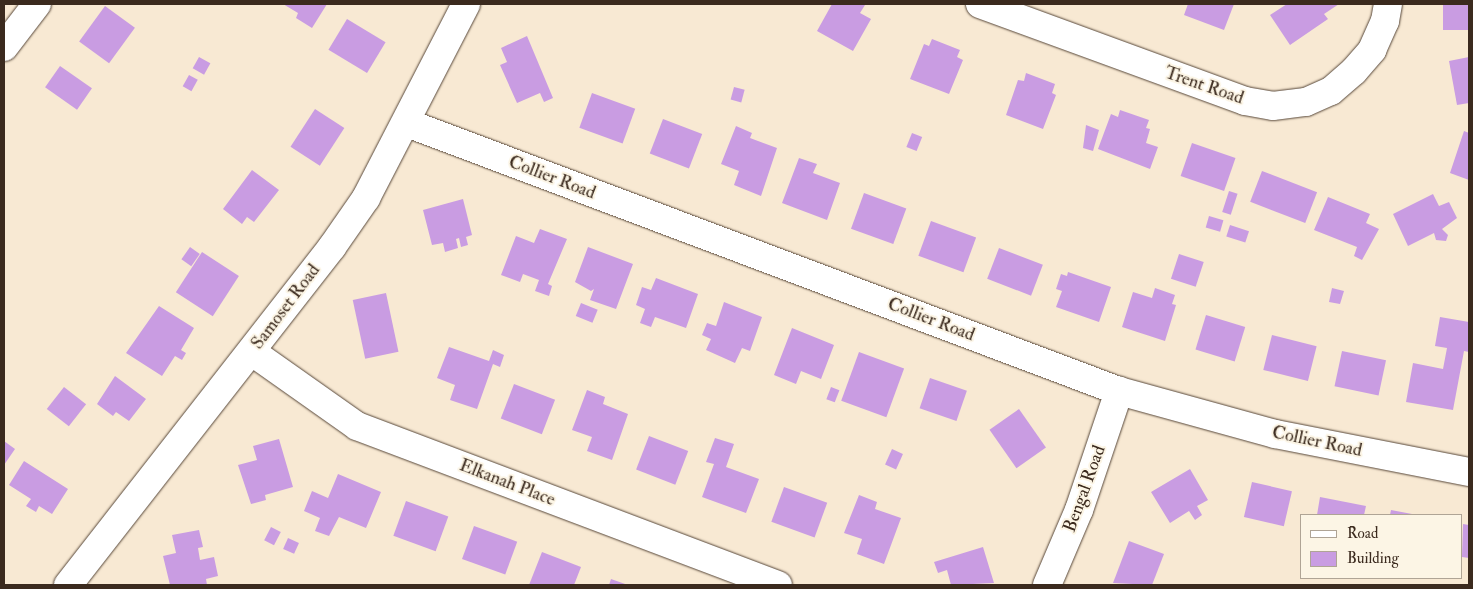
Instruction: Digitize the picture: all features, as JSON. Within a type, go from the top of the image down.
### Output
[{"type":"street","points":[[4,47],[37,4]]},
{"type":"street","name":"Samoset Road","points":[[68,585],[252,352],[360,206],[406,123],[466,4]]},
{"type":"street","name":"Trent Road","points":[[980,4],[1245,101],[1273,106],[1306,102],[1331,91],[1354,71],[1372,50],[1384,22],[1388,4]]},
{"type":"street","name":"Collier Road","points":[[406,123],[1119,391],[1275,434],[1469,472]]},
{"type":"street","name":"Elkanah Place","points":[[252,352],[357,426],[778,585]]},
{"type":"street","name":"Bengal Road","points":[[1048,585],[1079,510],[1119,391]]},
{"type":"building","points":[[283,4],[327,4],[312,28],[296,18],[298,13]]},
{"type":"building","points":[[832,4],[865,5],[860,13],[871,19],[853,51],[817,31]]},
{"type":"building","points":[[1188,4],[1234,4],[1224,30],[1184,15]]},
{"type":"building","points":[[1287,4],[1339,4],[1324,14],[1328,19],[1290,45],[1270,15]]},
{"type":"building","points":[[1443,4],[1469,4],[1469,30],[1443,30]]},
{"type":"building","points":[[105,6],[135,28],[109,63],[79,42]]},
{"type":"building","points":[[347,19],[386,42],[367,73],[328,50]]},
{"type":"building","points":[[527,36],[553,98],[544,102],[540,93],[517,103],[500,65],[507,62],[501,48]]},
{"type":"building","points":[[932,39],[960,50],[957,57],[963,60],[949,94],[910,79],[924,44],[929,46]]},
{"type":"building","points":[[199,57],[210,63],[204,75],[193,68]]},
{"type":"building","points":[[1469,57],[1469,103],[1457,105],[1449,61]]},
{"type":"building","points":[[60,66],[92,88],[77,110],[45,87]]},
{"type":"building","points":[[1026,73],[1055,84],[1052,93],[1056,95],[1043,129],[1006,115],[1018,80],[1024,81]]},
{"type":"building","points":[[189,75],[198,80],[191,91],[183,86]]},
{"type":"building","points":[[734,87],[745,90],[741,102],[731,100]]},
{"type":"building","points":[[592,93],[635,109],[623,144],[579,128]]},
{"type":"building","points":[[315,109],[344,128],[320,166],[290,147]]},
{"type":"building","points":[[1120,110],[1149,120],[1146,128],[1150,129],[1146,143],[1158,147],[1150,169],[1098,149],[1111,114],[1118,117]]},
{"type":"building","points":[[663,119],[702,134],[689,169],[650,154]]},
{"type":"building","points":[[1086,125],[1099,130],[1093,151],[1083,148]]},
{"type":"building","points":[[736,126],[752,133],[750,138],[777,148],[761,196],[734,185],[739,171],[721,164]]},
{"type":"building","points":[[1464,131],[1469,133],[1469,180],[1450,173]]},
{"type":"building","points":[[912,133],[922,137],[917,151],[906,147]]},
{"type":"building","points":[[1192,143],[1235,158],[1224,191],[1181,176]]},
{"type":"building","points":[[799,158],[817,164],[813,173],[840,183],[827,220],[782,203]]},
{"type":"building","points":[[252,170],[279,190],[254,222],[247,217],[242,224],[223,209]]},
{"type":"building","points":[[1262,171],[1317,192],[1305,223],[1250,202]]},
{"type":"building","points":[[1229,191],[1238,194],[1231,215],[1222,212]]},
{"type":"building","points":[[864,193],[906,208],[893,244],[851,229]]},
{"type":"building","points":[[1433,194],[1439,206],[1449,202],[1457,218],[1442,229],[1448,235],[1446,241],[1436,240],[1434,233],[1408,246],[1393,214]]},
{"type":"building","points":[[1328,197],[1370,214],[1366,223],[1379,229],[1362,260],[1354,256],[1357,247],[1314,230]]},
{"type":"building","points":[[463,199],[472,235],[466,237],[468,245],[461,247],[459,238],[456,239],[458,248],[445,252],[443,243],[432,245],[423,210]]},
{"type":"building","points":[[1209,216],[1223,220],[1220,232],[1206,228]]},
{"type":"building","points":[[931,221],[976,237],[963,272],[918,256]]},
{"type":"building","points":[[1230,225],[1249,231],[1245,243],[1226,236]]},
{"type":"building","points":[[540,229],[567,239],[548,284],[552,286],[549,296],[535,291],[539,280],[523,274],[520,282],[501,275],[516,236],[534,243]]},
{"type":"building","points":[[190,247],[200,254],[191,266],[181,259]]},
{"type":"building","points":[[588,247],[633,264],[616,309],[590,300],[594,289],[591,291],[575,282]]},
{"type":"building","points":[[999,248],[1043,265],[1031,296],[987,279]]},
{"type":"building","points":[[202,252],[239,276],[213,316],[176,292]]},
{"type":"building","points":[[1179,254],[1204,262],[1196,287],[1171,279]]},
{"type":"building","points":[[1068,272],[1111,287],[1099,322],[1056,307],[1062,291],[1056,289],[1061,274],[1067,276]]},
{"type":"building","points":[[656,278],[698,294],[686,328],[655,317],[651,327],[640,323],[645,309],[636,305],[642,287],[651,290]]},
{"type":"building","points":[[1155,288],[1175,295],[1172,304],[1176,305],[1165,341],[1122,327],[1133,292],[1152,298]]},
{"type":"building","points":[[1332,288],[1344,291],[1340,304],[1329,302]]},
{"type":"building","points":[[386,293],[398,352],[365,359],[353,300]]},
{"type":"building","points":[[724,302],[762,317],[750,351],[742,348],[735,363],[706,350],[711,339],[702,335],[707,323],[716,326]]},
{"type":"building","points":[[581,303],[598,310],[592,323],[576,316]]},
{"type":"building","points":[[159,306],[194,328],[181,350],[186,353],[182,360],[175,356],[162,376],[126,353]]},
{"type":"building","points":[[1206,315],[1245,327],[1235,361],[1195,349]]},
{"type":"building","points":[[1440,317],[1469,322],[1469,352],[1464,351],[1453,410],[1406,402],[1413,363],[1443,369],[1447,348],[1435,346]]},
{"type":"building","points":[[792,328],[834,345],[821,379],[801,371],[796,384],[774,375]]},
{"type":"building","points":[[1272,335],[1317,346],[1308,381],[1263,370]]},
{"type":"building","points":[[449,347],[489,361],[493,350],[504,355],[500,367],[493,364],[477,409],[450,400],[455,385],[437,378]]},
{"type":"building","points":[[1342,351],[1386,360],[1379,396],[1335,386]]},
{"type":"building","points":[[859,352],[904,368],[886,417],[841,401]]},
{"type":"building","points":[[115,376],[146,399],[129,421],[116,412],[113,416],[97,404]]},
{"type":"building","points":[[930,378],[967,391],[956,421],[920,408]]},
{"type":"building","points":[[514,384],[555,400],[542,434],[501,419]]},
{"type":"building","points":[[64,387],[86,404],[69,426],[47,409]]},
{"type":"building","points":[[831,387],[839,390],[835,402],[826,399]]},
{"type":"building","points":[[587,390],[605,397],[603,404],[628,414],[612,460],[587,451],[592,437],[572,430]]},
{"type":"building","points":[[1019,409],[1046,448],[1016,468],[990,430]]},
{"type":"building","points":[[649,436],[688,451],[675,485],[636,470]]},
{"type":"building","points":[[715,438],[734,444],[726,467],[759,479],[746,513],[702,497],[714,464],[706,462]]},
{"type":"building","points":[[279,439],[293,487],[265,495],[266,500],[251,504],[238,465],[257,460],[253,446]]},
{"type":"building","points":[[4,441],[15,449],[4,465]]},
{"type":"building","points":[[892,449],[903,454],[896,469],[885,465]]},
{"type":"building","points":[[24,461],[68,489],[52,514],[39,506],[36,512],[26,506],[31,499],[9,485]]},
{"type":"building","points":[[1190,469],[1208,500],[1197,506],[1202,515],[1195,520],[1189,511],[1170,523],[1151,492]]},
{"type":"building","points":[[338,474],[381,492],[366,528],[339,517],[329,536],[315,531],[320,518],[304,511],[312,491],[328,498]]},
{"type":"building","points":[[1252,482],[1292,491],[1284,526],[1244,517]]},
{"type":"building","points":[[784,487],[827,503],[815,538],[771,522]]},
{"type":"building","points":[[859,495],[877,502],[875,509],[901,518],[884,564],[857,554],[862,539],[844,533]]},
{"type":"building","points":[[1320,497],[1366,506],[1364,514],[1317,514]]},
{"type":"building","points":[[406,501],[448,516],[436,551],[393,536]]},
{"type":"building","points":[[1391,510],[1412,514],[1390,514]]},
{"type":"building","points":[[1463,524],[1469,525],[1469,558],[1463,557]]},
{"type":"building","points":[[474,526],[517,542],[505,575],[462,559]]},
{"type":"building","points":[[271,527],[281,532],[274,545],[264,540]]},
{"type":"building","points":[[199,530],[203,547],[198,548],[200,560],[214,557],[218,576],[206,579],[207,585],[170,585],[163,556],[176,553],[172,535]]},
{"type":"building","points":[[288,538],[299,543],[294,554],[283,549]]},
{"type":"building","points":[[1129,541],[1164,554],[1152,585],[1113,583]]},
{"type":"building","points":[[983,547],[994,583],[951,585],[947,570],[938,573],[934,562]]},
{"type":"building","points":[[542,552],[581,567],[574,585],[529,585]]},
{"type":"building","points":[[611,579],[628,585],[609,585]]}]
